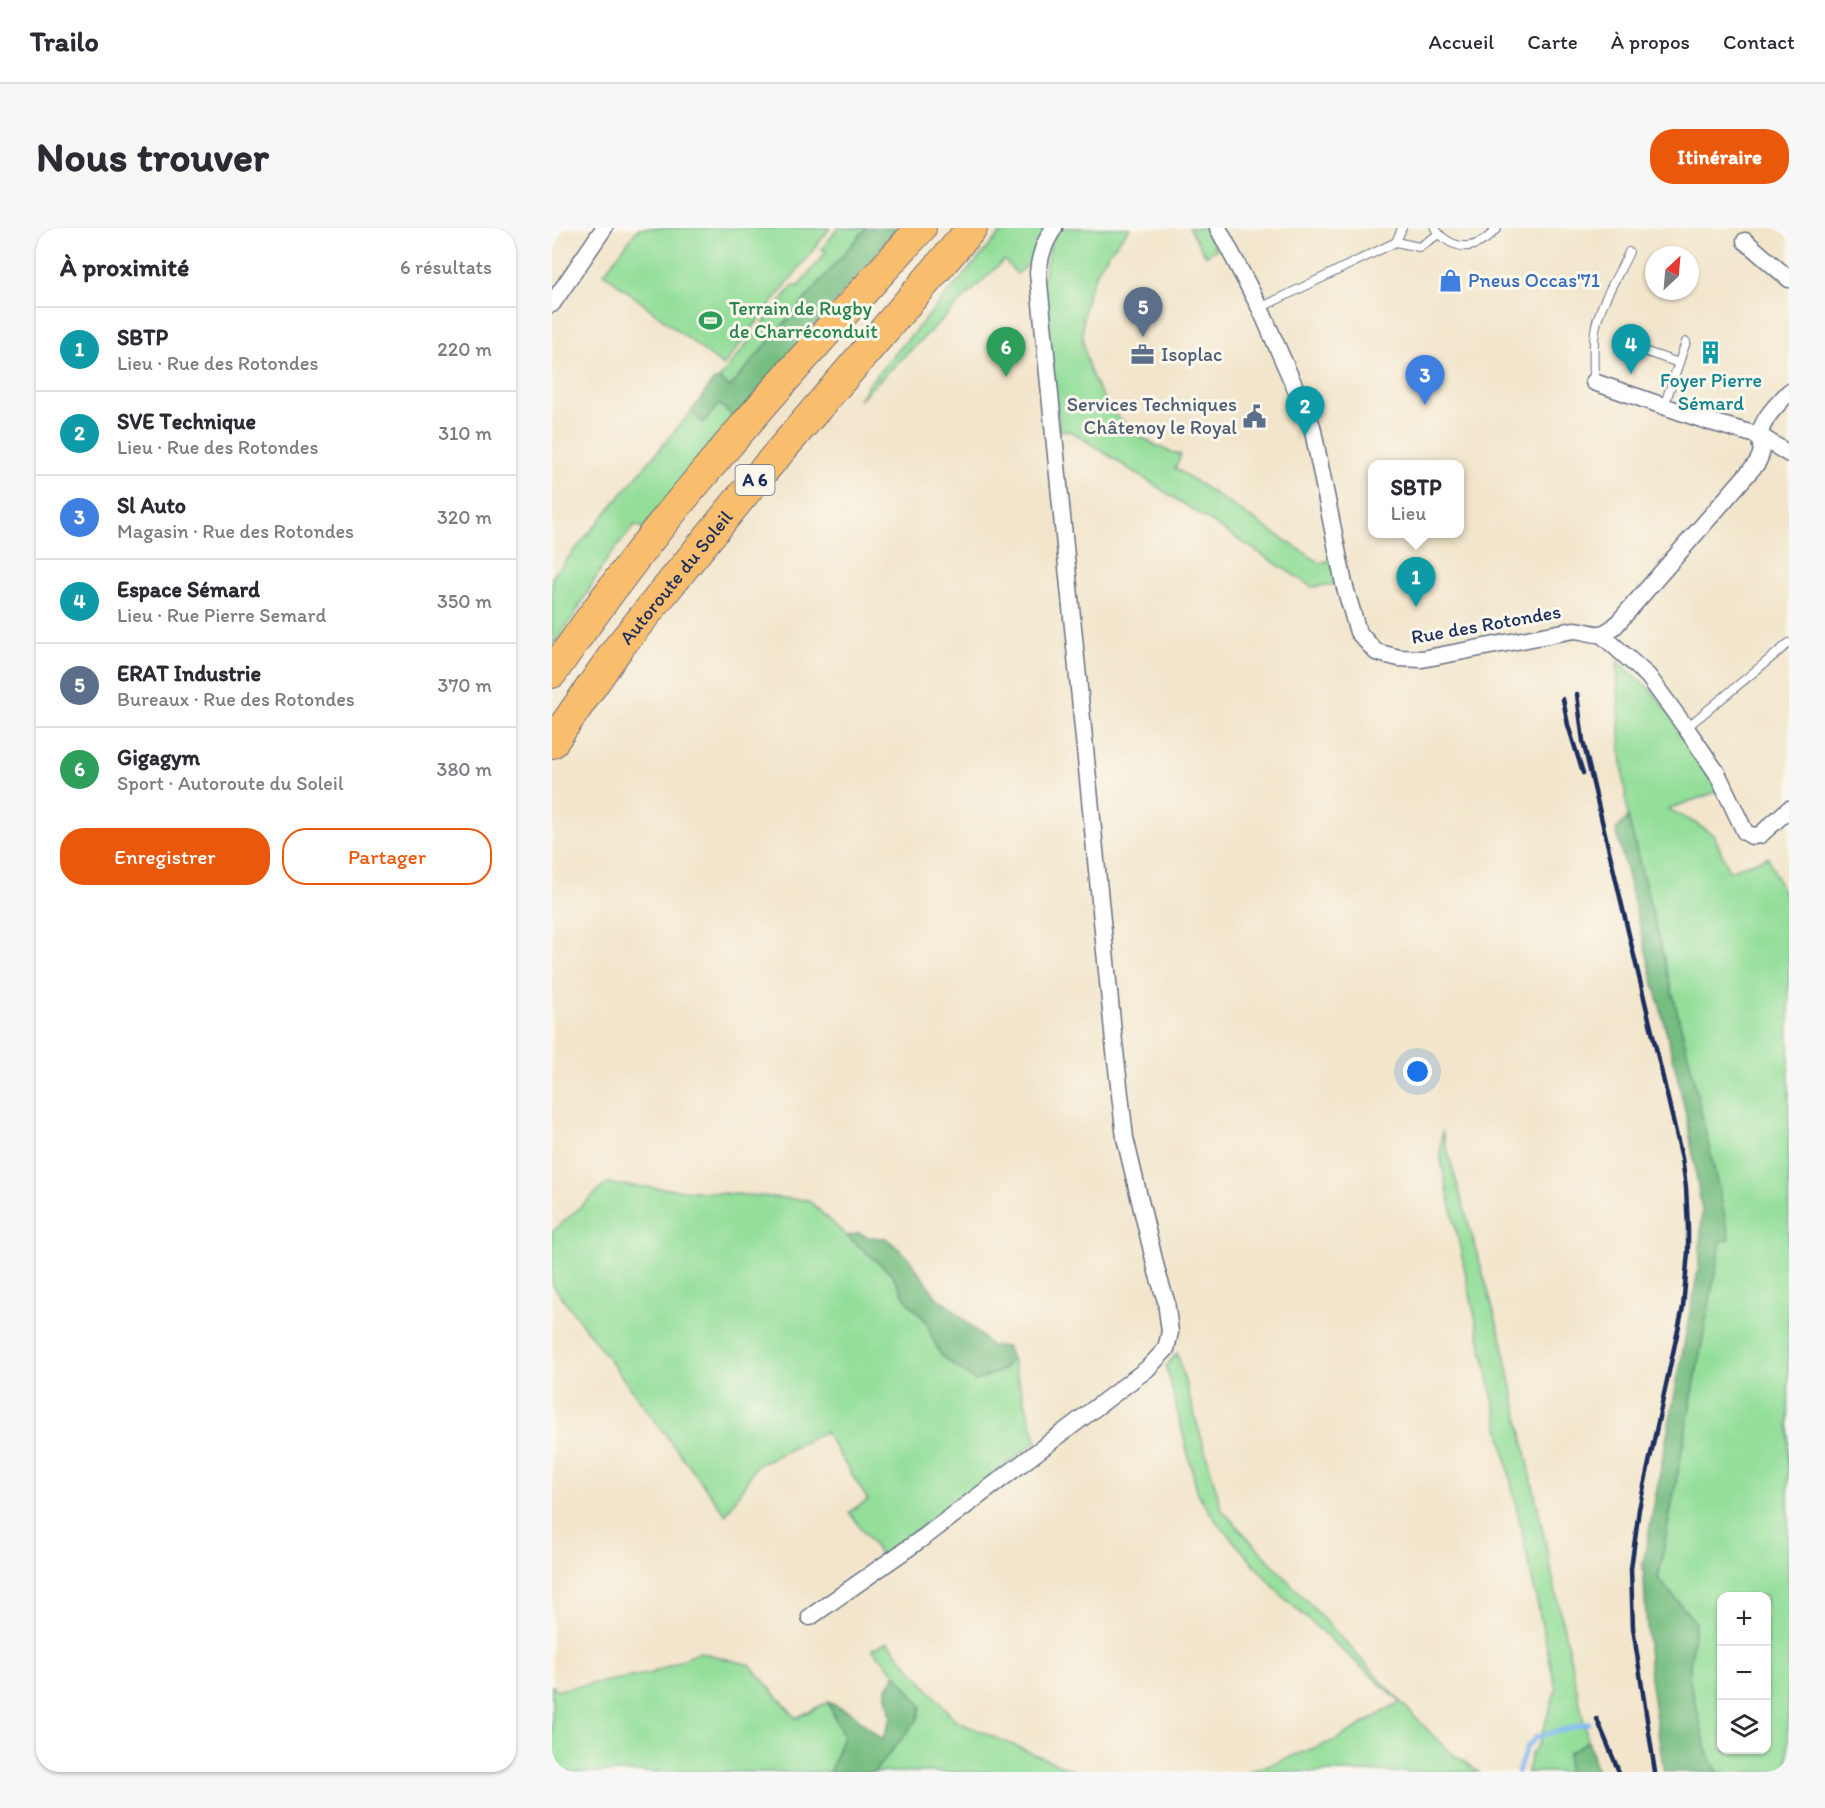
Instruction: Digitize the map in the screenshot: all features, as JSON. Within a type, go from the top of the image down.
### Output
[{"type":"highway","name":"A 6","points":[[552,673],[596,610],[688,492],[822,337],[921,228]]},
{"type":"highway","name":"Autoroute du Soleil","points":[[552,743],[619,647],[765,469],[972,228]]},
{"type":"street","points":[[552,304],[604,228]]},
{"type":"street","points":[[810,1617],[927,1535],[1147,1369],[1166,1349],[1170,1332],[1166,1301],[1125,1138],[1114,1042],[1038,273],[1040,256],[1054,228]]},
{"type":"street","name":"Rue des Rotondes","points":[[1218,228],[1260,308],[1312,426],[1344,584],[1355,624],[1358,632],[1376,652],[1399,658],[1422,659],[1565,631],[1583,630],[1602,635]]},
{"type":"street","points":[[1745,241],[1789,279]]},
{"type":"street","points":[[1594,382],[1760,436],[1789,454]]},
{"type":"street","points":[[1789,392],[1769,416],[1760,436],[1762,451],[1757,463],[1615,626],[1602,635],[1648,676],[1686,728],[1717,773],[1748,835],[1756,837],[1760,835],[1789,809]]},
{"type":"lane","points":[[1396,242],[1402,228]]},
{"type":"lane","points":[[1260,308],[1396,242],[1419,247],[1437,231],[1452,244],[1473,246],[1489,239],[1497,228]]},
{"type":"lane","points":[[1594,382],[1596,325],[1629,252]]},
{"type":"lane","points":[[1664,406],[1686,342]]},
{"type":"lane","points":[[1620,343],[1679,363]]},
{"type":"lane","points":[[1686,728],[1789,643]]},
{"type":"green space","name":"Terrain de Rugby de Charréconduit","points":[[639,228],[830,228],[723,366],[604,273]]},
{"type":"green space","points":[[838,228],[866,228],[730,387],[719,379],[794,285],[798,287],[826,252],[822,249]]},
{"type":"green space","points":[[866,228],[898,228],[735,418],[719,404],[703,423],[691,412],[713,381],[719,379],[730,387]]},
{"type":"green space","points":[[1005,228],[1048,228],[1037,245],[1031,262],[1017,274],[1004,260],[859,400],[867,386]]},
{"type":"green space","points":[[1059,228],[1130,228],[1099,269],[1091,285],[1084,312],[1083,339],[1088,365],[1098,390],[1114,412],[1133,430],[1155,445],[1181,455],[1175,468],[1320,563],[1331,560],[1336,584],[1312,587],[1071,431],[1059,430],[1042,282],[1051,243]]},
{"type":"green space","points":[[1189,228],[1205,228],[1216,249],[1206,256]]},
{"type":"green space","points":[[719,404],[735,418],[643,528],[635,525],[607,559],[573,617],[552,646],[552,577],[691,412],[704,422]]},
{"type":"green space","points":[[1617,660],[1653,692],[1719,791],[1668,809],[1714,835],[1729,871],[1768,857],[1789,906],[1788,1772],[1718,1772],[1708,1755],[1689,1677],[1695,1622],[1658,1579],[1721,1241],[1729,1238],[1690,1063],[1628,817],[1621,755]]},
{"type":"green space","points":[[1628,817],[1690,1063],[1730,1239],[1721,1241],[1658,1578],[1695,1622],[1689,1677],[1708,1755],[1718,1772],[1664,1772],[1650,1678],[1643,1564],[1699,1265],[1702,1211],[1678,1079],[1616,830]]},
{"type":"green space","points":[[1442,1131],[1502,1341],[1588,1741],[1568,1753],[1567,1772],[1527,1772],[1531,1754],[1539,1743],[1556,1689],[1440,1156]]},
{"type":"green space","points":[[606,1184],[808,1200],[892,1274],[908,1302],[927,1322],[941,1355],[975,1381],[1001,1371],[1012,1359],[1037,1442],[881,1556],[849,1512],[868,1500],[825,1432],[756,1466],[726,1515],[552,1284],[552,1232]]},
{"type":"green space","points":[[859,1233],[867,1237],[886,1238],[908,1257],[938,1299],[953,1309],[991,1346],[1007,1347],[1012,1359],[1001,1371],[975,1381],[941,1355],[927,1322],[908,1302],[892,1274],[847,1236]]},
{"type":"green space","points":[[1177,1353],[1222,1510],[1446,1749],[1479,1772],[1249,1772],[1336,1740],[1400,1702],[1281,1595],[1216,1521],[1198,1494],[1166,1366]]},
{"type":"green space","points":[[888,1642],[956,1721],[1077,1772],[874,1772],[918,1719],[921,1706],[896,1674],[872,1649]]},
{"type":"green space","points":[[699,1652],[750,1665],[796,1718],[828,1702],[843,1736],[830,1772],[552,1772],[552,1686],[558,1690],[652,1673]]},
{"type":"green space","points":[[896,1674],[921,1706],[918,1719],[874,1772],[830,1772],[843,1736],[828,1702],[852,1713],[882,1740],[891,1718],[886,1689]]},
{"type":"green space","points":[[1588,1741],[1597,1772],[1567,1772],[1568,1753]]},
{"type":"waterway","points":[[1518,1772],[1526,1748],[1536,1737],[1589,1723]]},
{"type":"railway","points":[[1577,694],[1583,741],[1682,1158],[1686,1187],[1688,1252],[1683,1307],[1639,1509],[1631,1569],[1633,1628],[1655,1772]]},
{"type":"railway","points":[[1563,699],[1568,725],[1583,773]]},
{"type":"railway","points":[[1597,1719],[1619,1772]]},
{"type":"place","name":"Pneus Occas'71","points":[[1450,280]]},
{"type":"place","name":"Terrain de Rugby de Charréconduit","points":[[711,320]]},
{"type":"place","name":"ERAT Industrie","points":[[1143,337]]},
{"type":"place","name":"Foyer Pierre Sémard","points":[[1711,352]]},
{"type":"place","name":"Isoplac","points":[[1143,354]]},
{"type":"place","name":"Espace Sémard","points":[[1631,374]]},
{"type":"place","name":"Gigagym","points":[[1006,377]]},
{"type":"place","name":"Sl Auto","points":[[1425,405]]},
{"type":"place","name":"Services Techniques Châtenoy le Royal","points":[[1255,416]]},
{"type":"place","name":"SVE Technique","points":[[1305,436]]},
{"type":"place","name":"SBTP","points":[[1416,607]]}]
